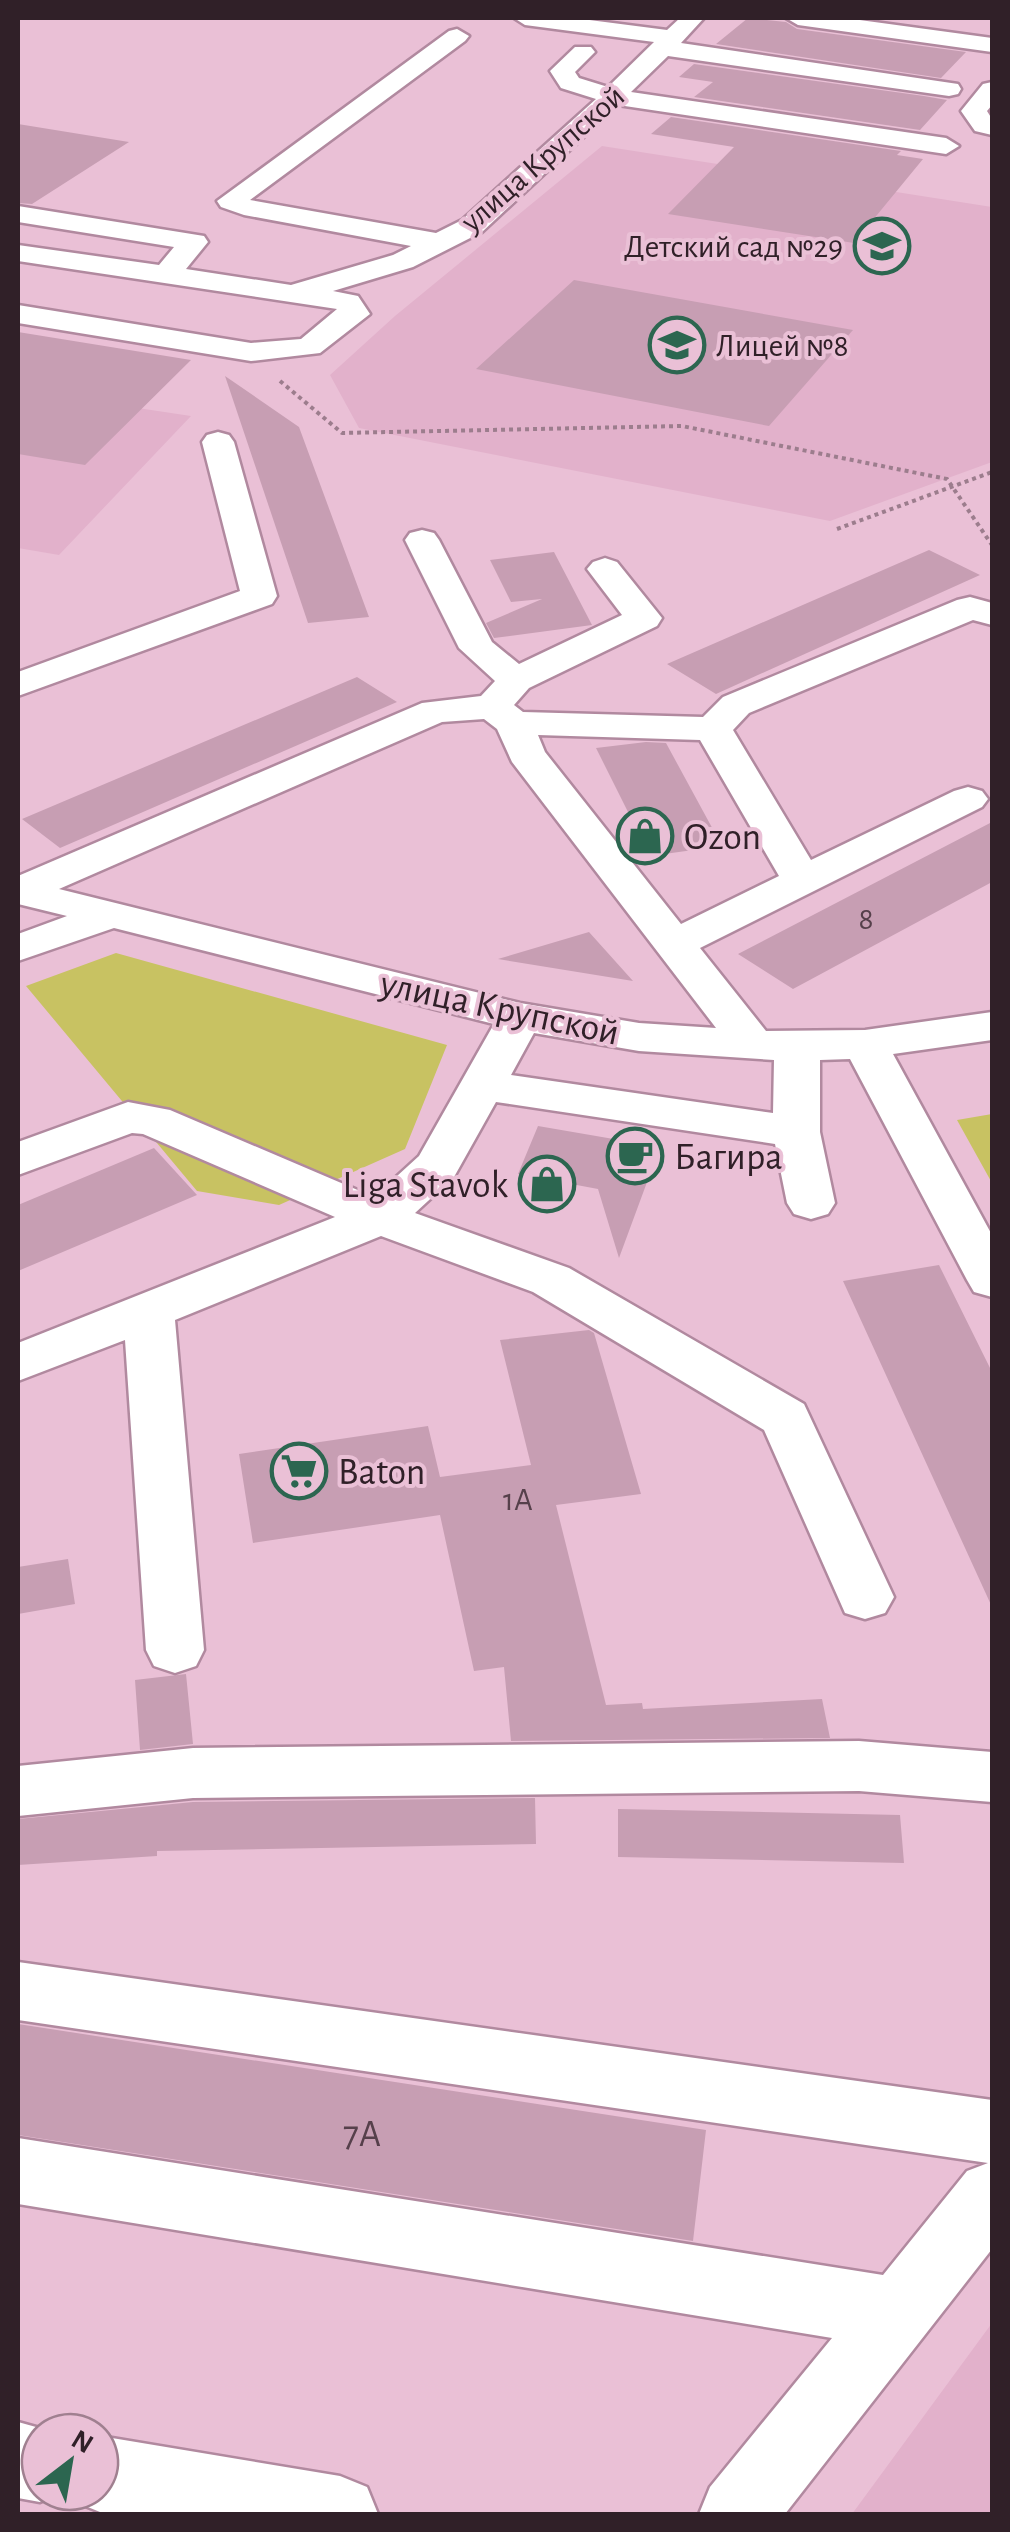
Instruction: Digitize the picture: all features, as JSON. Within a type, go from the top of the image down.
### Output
[{"type":"street","points":[[525,18],[677,28],[949,89]]},
{"type":"street","points":[[798,18],[992,45]]},
{"type":"street","name":"улица Крупской","points":[[18,253],[292,294],[403,261],[472,226],[612,97],[677,28]]},
{"type":"street","points":[[442,243],[244,207],[231,201],[457,36]]},
{"type":"street","points":[[583,52],[562,71],[570,82],[612,97],[946,146]]},
{"type":"street","points":[[992,90],[974,111],[984,126],[992,127]]},
{"type":"street","points":[[18,214],[194,242],[167,274]]},
{"type":"street","points":[[18,313],[251,352],[308,347],[355,314],[348,302],[292,294]]},
{"type":"street","points":[[18,300],[28,302],[18,313]]},
{"type":"street","points":[[18,685],[259,596],[218,442]]},
{"type":"street","points":[[422,540],[507,703],[526,754],[672,945],[775,1046],[811,1203]]},
{"type":"street","points":[[507,703],[644,618],[605,569]]},
{"type":"street","points":[[713,730],[736,705],[970,608],[992,614]]},
{"type":"street","points":[[18,891],[435,712],[507,703],[713,730]]},
{"type":"street","points":[[713,730],[803,881]]},
{"type":"street","points":[[672,945],[968,799]]},
{"type":"street","name":"улица Крупской","points":[[18,891],[520,1018],[638,1037],[775,1046],[865,1044],[992,1026]]},
{"type":"street","points":[[18,948],[110,914]]},
{"type":"street","points":[[18,1363],[380,1218],[437,1166],[520,1018]]},
{"type":"street","points":[[865,1044],[992,1280]]},
{"type":"street","points":[[481,1085],[796,1132]]},
{"type":"street","points":[[18,1159],[128,1117],[154,1120],[380,1218],[551,1280],[785,1418],[865,1597]]},
{"type":"street","points":[[149,1311],[175,1650]]},
{"type":"street","points":[[18,1791],[193,1773],[859,1766],[992,1777]]},
{"type":"street","points":[[18,1990],[992,2132]]},
{"type":"street","points":[[18,2172],[899,2313]]},
{"type":"street","points":[[737,2514],[992,2195]]},
{"type":"street","points":[[120,2477],[340,2514]]},
{"type":"path","points":[[251,352],[342,433],[682,426],[947,479],[992,545]]},
{"type":"path","points":[[837,529],[992,472]]},
{"type":"shaded area","name":"Лицей №8","points":[[602,146],[992,207],[992,462],[830,521],[359,428],[330,375],[395,316]]},
{"type":"shaded area","points":[[18,390],[191,416],[59,555],[18,548]]},
{"type":"shaded area","points":[[116,953],[447,1045],[405,1149],[279,1205],[197,1191],[26,986]]},
{"type":"shaded area","points":[[992,1114],[992,1183],[957,1120]]},
{"type":"shaded area","points":[[992,2323],[992,2514],[852,2514]]},
{"type":"building","points":[[748,18],[786,22],[797,29],[966,52],[941,78],[716,44]]},
{"type":"building","points":[[694,64],[947,100],[920,130],[694,97],[713,82],[679,77]]},
{"type":"building","points":[[671,117],[901,151],[897,155],[923,159],[854,243],[668,214],[734,147],[651,134]]},
{"type":"building","points":[[18,124],[129,142],[32,204],[18,203]]},
{"type":"building","points":[[574,280],[853,330],[769,426],[476,369]]},
{"type":"building","points":[[18,332],[191,360],[85,465],[18,454]]},
{"type":"building","points":[[225,376],[299,427],[369,617],[308,623]]},
{"type":"building","points":[[929,550],[980,575],[716,694],[667,664]]},
{"type":"building","points":[[554,552],[592,625],[494,638],[486,623],[542,599],[511,602],[490,560]]},
{"type":"building","points":[[357,677],[397,702],[60,848],[22,819]]},
{"type":"building","points":[[666,743],[722,846],[650,856],[596,748]]},
{"type":"building","points":[[992,822],[992,882],[793,989],[738,954]]},
{"type":"building","points":[[589,932],[633,981],[498,959]]},
{"type":"building","points":[[538,1126],[660,1147],[619,1258],[598,1189],[518,1174]]},
{"type":"building","points":[[154,1148],[197,1195],[18,1271],[18,1205]]},
{"type":"building","points":[[939,1265],[992,1372],[992,1607],[843,1281]]},
{"type":"building","points":[[589,1330],[594,1333],[641,1494],[556,1505],[606,1705],[642,1703],[643,1709],[822,1699],[830,1738],[511,1741],[504,1667],[474,1671],[440,1515],[253,1543],[239,1454],[428,1426],[440,1477],[531,1465],[500,1340]]},
{"type":"building","points":[[68,1559],[75,1604],[18,1614],[18,1567]]},
{"type":"building","points":[[186,1674],[193,1744],[140,1750],[135,1680]]},
{"type":"building","points":[[535,1798],[536,1844],[157,1851],[157,1856],[18,1865],[18,1819],[193,1802]]},
{"type":"building","points":[[618,1809],[900,1815],[904,1863],[618,1857]]},
{"type":"building","points":[[18,2024],[706,2130],[693,2241],[18,2135]]},
{"type":"place","name":"Детский сад №29","points":[[882,246]]},
{"type":"place","name":"Лицей №8","points":[[677,345]]},
{"type":"place","name":"Ozon","points":[[645,836]]},
{"type":"place","name":"Багира","points":[[635,1156]]},
{"type":"place","name":"Liga Stavok","points":[[547,1184]]},
{"type":"place","name":"Baton","points":[[299,1471]]}]
